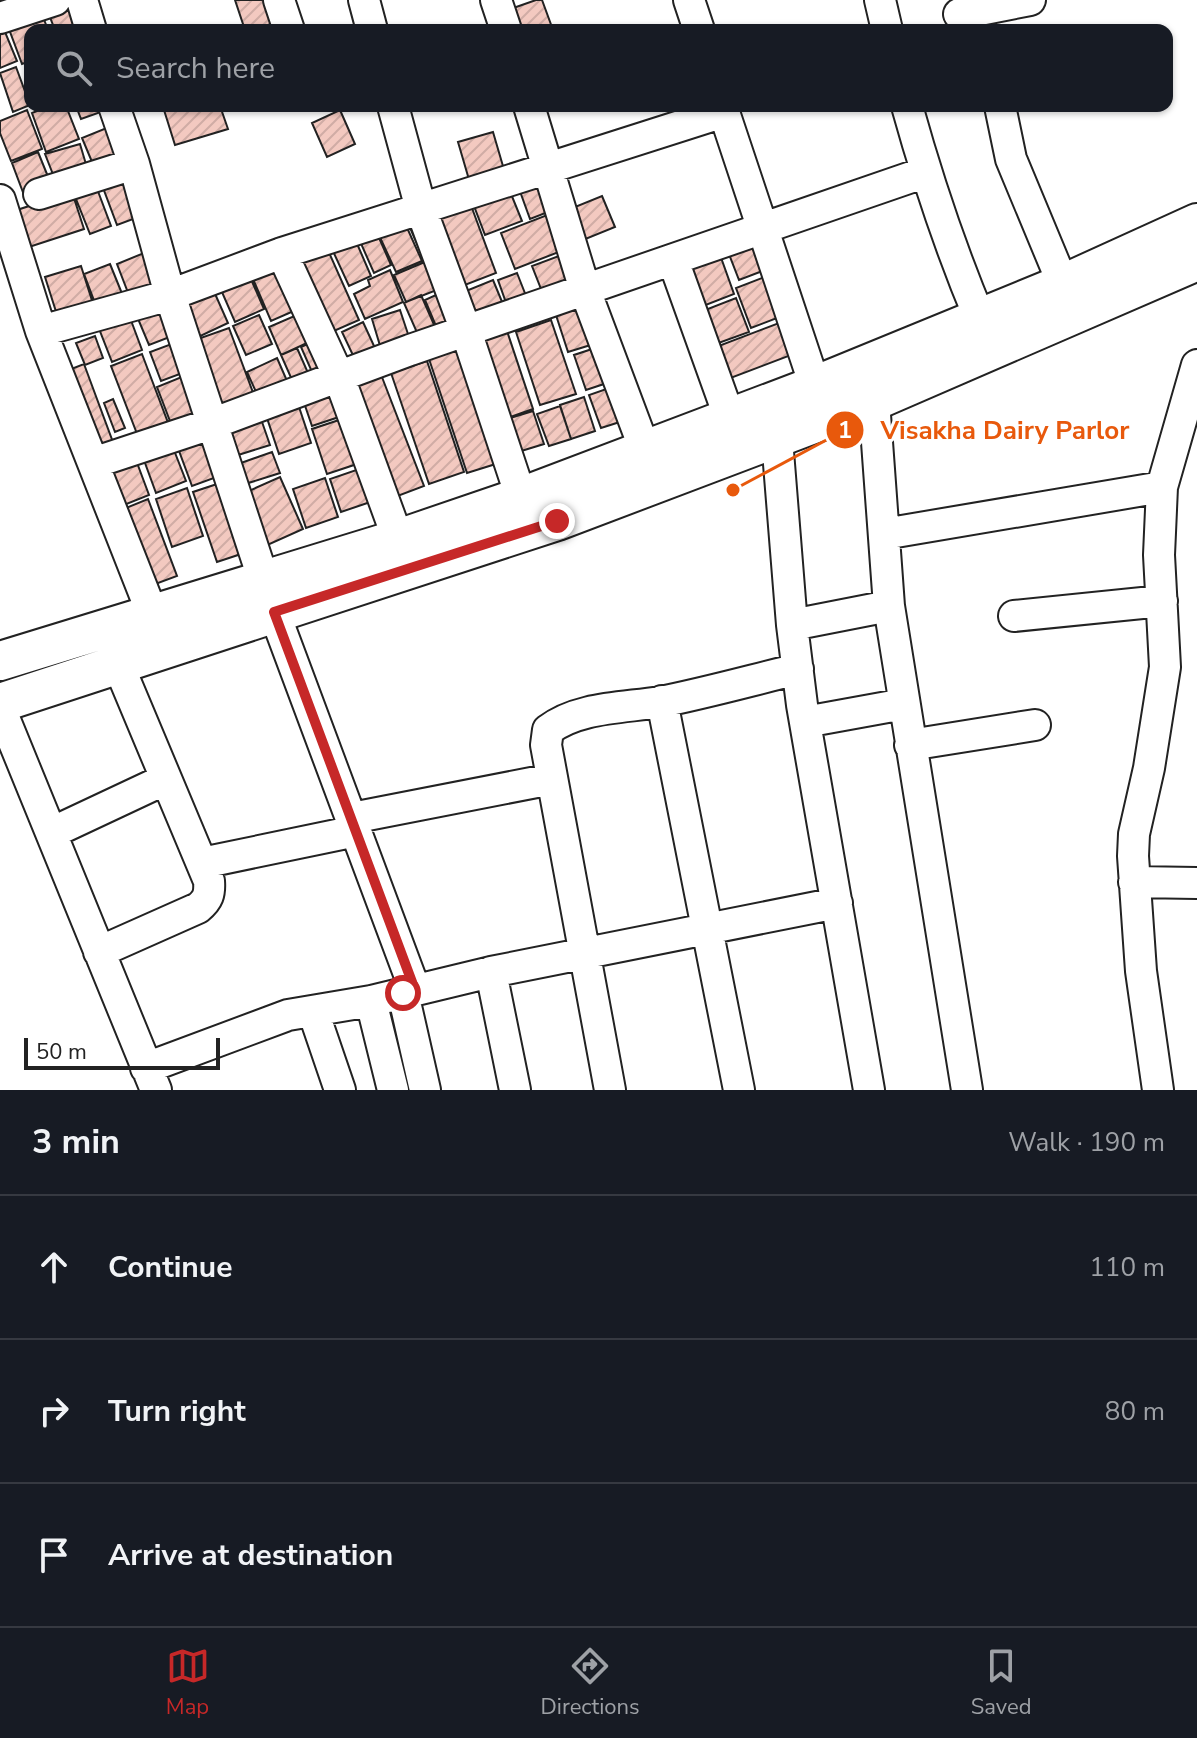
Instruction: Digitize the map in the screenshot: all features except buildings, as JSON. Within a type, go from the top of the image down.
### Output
[{"type":"main road","points":[[0,661],[152,613],[269,596],[557,521],[777,439],[821,403],[980,319],[1063,284],[1196,235]]},
{"type":"main road","points":[[0,706],[118,664],[398,539],[730,419],[821,403],[874,401],[1196,235]]},
{"type":"street","points":[[0,18],[55,0]]},
{"type":"street","points":[[82,0],[89,24]]},
{"type":"street","points":[[279,0],[287,24]]},
{"type":"street","points":[[364,0],[370,24]]},
{"type":"street","points":[[496,0],[504,24]]},
{"type":"street","points":[[689,0],[697,24]]},
{"type":"street","points":[[880,0],[886,24]]},
{"type":"street","points":[[962,15],[1030,0]]},
{"type":"street","points":[[116,112],[134,164],[170,295],[269,596],[354,825],[409,991],[425,1090]]},
{"type":"street","points":[[395,112],[421,209],[466,331],[521,497]]},
{"type":"street","points":[[531,112],[585,290],[645,450]]},
{"type":"street","points":[[41,331],[170,295],[282,253],[714,112]]},
{"type":"street","points":[[724,112],[821,403]]},
{"type":"street","points":[[909,112],[926,172],[980,319]]},
{"type":"street","points":[[1001,112],[1011,159],[1063,284]]},
{"type":"street","points":[[39,194],[134,164]]},
{"type":"street","points":[[93,463],[926,172]]},
{"type":"street","points":[[0,200],[41,331],[152,613]]},
{"type":"street","points":[[282,253],[339,377],[398,539]]},
{"type":"street","points":[[673,260],[730,419]]},
{"type":"street","points":[[1158,1090],[1141,971],[1134,882],[1134,834],[1163,694],[1165,667],[1159,515],[1162,487],[1197,365]]},
{"type":"street","points":[[874,401],[889,606],[967,1090]]},
{"type":"street","points":[[777,439],[792,625],[805,722],[869,1090]]},
{"type":"street","points":[[884,534],[1162,487]]},
{"type":"street","points":[[1014,616],[1162,601]]},
{"type":"street","points":[[792,625],[889,606]]},
{"type":"street","points":[[99,952],[198,908],[206,902],[210,892],[202,863],[118,664]]},
{"type":"street","points":[[610,1090],[546,745],[548,730],[561,720],[662,701],[798,669]]},
{"type":"street","points":[[662,701],[739,1090]]},
{"type":"street","points":[[805,722],[904,704]]},
{"type":"street","points":[[0,706],[151,1079],[275,1019],[837,903]]},
{"type":"street","points":[[910,745],[1035,725]]},
{"type":"street","points":[[51,833],[166,779]]},
{"type":"street","points":[[202,863],[552,779]]},
{"type":"street","points":[[1134,882],[1182,884]]},
{"type":"street","points":[[491,972],[515,1090]]},
{"type":"street","points":[[371,1001],[393,1090]]},
{"type":"street","points":[[313,1011],[340,1090]]},
{"type":"place","name":"Visakha Dairy Parlor","points":[[733,490]]},
{"type":"route","points":[[403,993],[415,990],[274,612],[557,521]]}]
